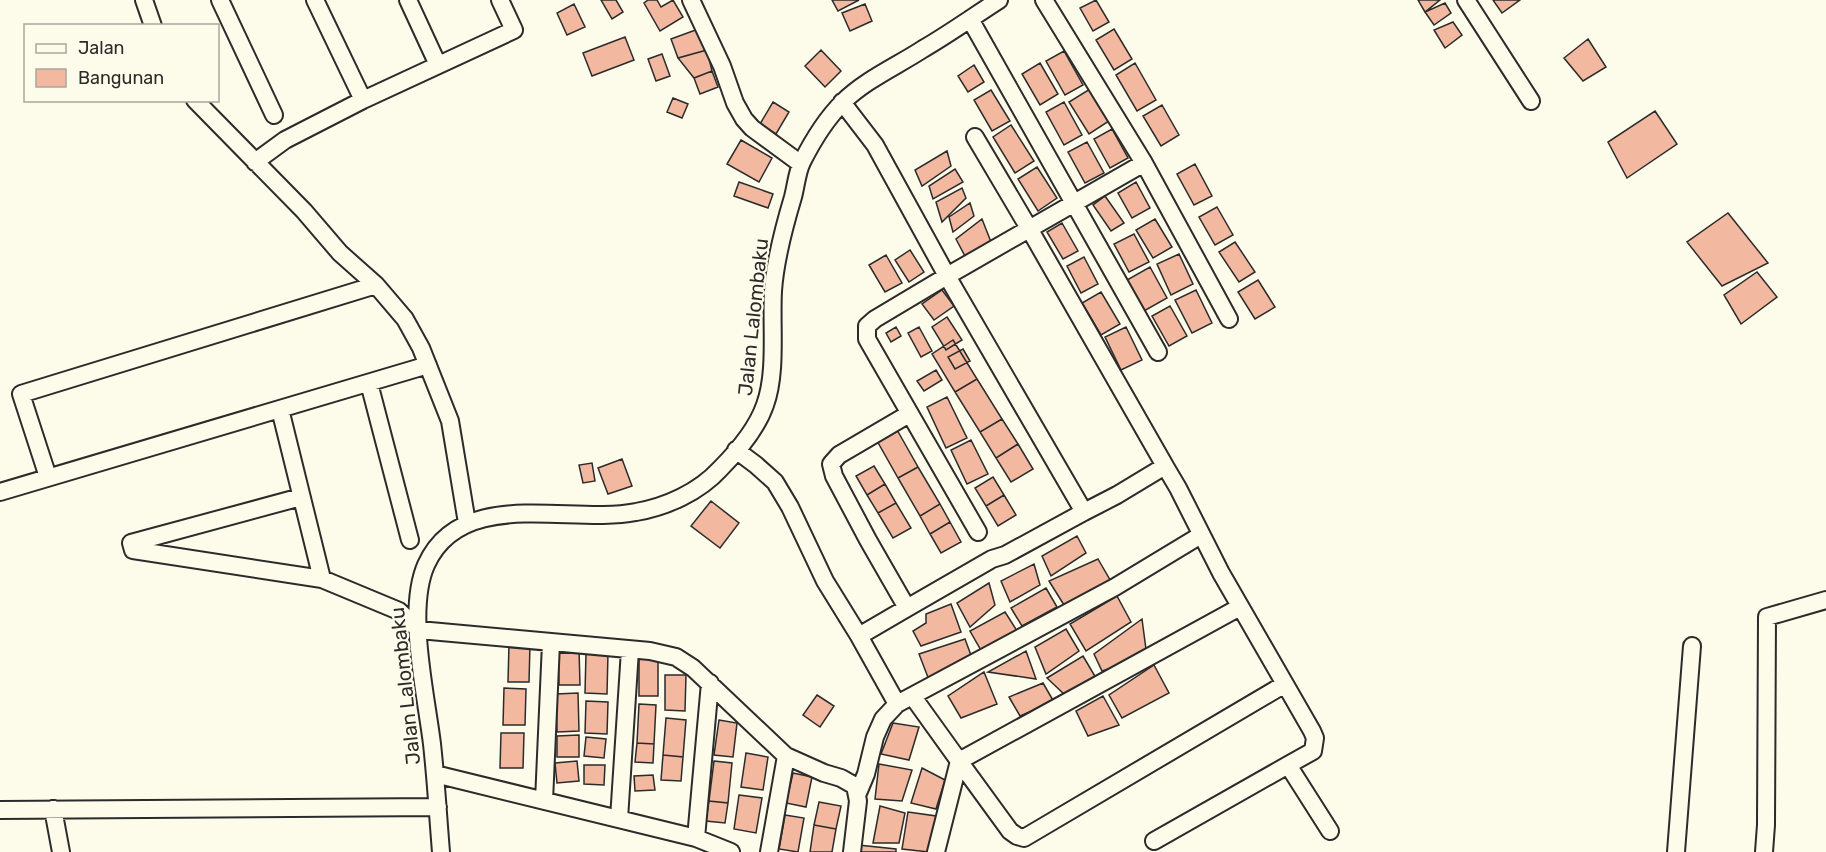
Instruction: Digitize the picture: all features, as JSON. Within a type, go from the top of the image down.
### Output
[{"type":"street","points":[[144,0],[152,24]]},
{"type":"street","points":[[220,0],[274,115]]},
{"type":"street","points":[[315,0],[363,100]]},
{"type":"street","points":[[408,0],[438,64]]},
{"type":"street","points":[[255,162],[285,140],[363,100],[514,30],[500,0]]},
{"type":"street","points":[[692,0],[722,66],[735,103],[744,119],[752,128],[801,164]]},
{"type":"street","name":"Jalan Lalombaku","points":[[441,852],[435,774],[420,662],[417,595],[426,565],[433,553],[450,535],[467,523],[496,516],[525,514],[633,513],[658,507],[688,494],[720,471],[758,421],[766,403],[771,375],[773,288],[784,230],[801,164],[842,102],[875,78],[999,0]]},
{"type":"street","points":[[1044,0],[1144,163],[1229,319]]},
{"type":"street","points":[[1466,0],[1531,101]]},
{"type":"street","points":[[970,19],[1158,352]]},
{"type":"street","points":[[197,102],[304,212],[340,253],[376,285],[405,319],[428,365],[450,421],[467,523]]},
{"type":"street","points":[[842,102],[875,145],[947,276],[1084,512]]},
{"type":"street","points":[[975,137],[1178,488],[1240,606],[1312,731],[1315,744],[1313,752],[1154,841]]},
{"type":"street","points":[[978,532],[870,347],[866,330],[875,319],[1144,163]]},
{"type":"street","points":[[48,477],[21,394],[376,285]]},
{"type":"street","points":[[0,492],[428,365]]},
{"type":"street","points":[[369,382],[410,540]]},
{"type":"street","points":[[280,409],[322,579]]},
{"type":"street","points":[[907,608],[834,476],[831,464],[839,455],[909,414]]},
{"type":"street","points":[[736,450],[775,482],[790,507],[825,581],[897,704]]},
{"type":"street","points":[[859,636],[992,559],[1005,555],[1117,495],[1165,466]]},
{"type":"street","points":[[301,497],[130,543],[133,550],[322,579],[399,611],[418,630],[650,651],[676,657],[710,683],[786,756],[841,778],[855,786],[858,793]]},
{"type":"street","points":[[852,852],[858,793],[866,774],[874,737],[882,719],[897,704],[1115,587],[1201,535]]},
{"type":"street","points":[[1764,852],[1767,617],[1826,600]]},
{"type":"street","points":[[936,852],[959,760],[1240,606]]},
{"type":"street","points":[[544,801],[551,643]]},
{"type":"street","points":[[1677,852],[1692,646]]},
{"type":"street","points":[[620,819],[630,650]]},
{"type":"street","points":[[696,838],[710,683]]},
{"type":"street","points":[[913,696],[1010,831],[1024,838],[1285,684]]},
{"type":"street","points":[[769,852],[786,756]]},
{"type":"street","points":[[1288,765],[1330,831]]},
{"type":"street","points":[[435,774],[696,838],[731,852]]},
{"type":"street","points":[[0,810],[438,807]]},
{"type":"street","points":[[53,809],[61,852]]},
{"type":"building","points":[[601,0],[616,0],[623,12],[612,19]]},
{"type":"building","points":[[648,0],[657,0],[661,7],[673,0],[683,17],[660,31],[644,3]]},
{"type":"building","points":[[832,0],[859,0],[838,11]]},
{"type":"building","points":[[1096,0],[1109,22],[1093,31],[1080,8]]},
{"type":"building","points":[[1418,0],[1440,0],[1425,12]]},
{"type":"building","points":[[1493,0],[1520,0],[1502,13]]},
{"type":"building","points":[[1445,3],[1451,13],[1434,25],[1425,12]]},
{"type":"building","points":[[574,4],[585,27],[567,35],[557,13]]},
{"type":"building","points":[[865,4],[872,21],[850,31],[842,13]]},
{"type":"building","points":[[1453,22],[1462,35],[1445,48],[1434,30]]},
{"type":"building","points":[[701,28],[707,50],[678,58],[671,39]]},
{"type":"building","points":[[1114,29],[1132,59],[1114,70],[1096,40]]},
{"type":"building","points":[[625,37],[634,60],[592,76],[583,53]]},
{"type":"building","points":[[1588,39],[1606,67],[1583,81],[1564,58]]},
{"type":"building","points":[[707,50],[712,71],[694,78],[678,58]]},
{"type":"building","points":[[821,50],[841,71],[825,87],[805,66]]},
{"type":"building","points":[[1064,51],[1083,85],[1065,95],[1046,61]]},
{"type":"building","points":[[662,54],[670,76],[656,81],[648,59]]},
{"type":"building","points":[[1040,63],[1058,94],[1040,105],[1022,74]]},
{"type":"building","points":[[1135,63],[1156,100],[1137,111],[1116,75]]},
{"type":"building","points":[[974,65],[984,82],[968,92],[958,76]]},
{"type":"building","points":[[712,71],[718,87],[700,94],[694,78]]},
{"type":"building","points":[[1090,89],[1109,121],[1089,134],[1069,102]]},
{"type":"building","points":[[991,90],[1010,121],[992,131],[974,100]]},
{"type":"building","points":[[673,98],[688,104],[682,118],[667,112]]},
{"type":"building","points":[[773,102],[789,112],[776,134],[760,124]]},
{"type":"building","points":[[1064,102],[1082,135],[1064,145],[1046,112]]},
{"type":"building","points":[[1162,105],[1179,135],[1161,146],[1143,116]]},
{"type":"building","points":[[1655,111],[1677,144],[1627,178],[1608,142]]},
{"type":"building","points":[[1011,125],[1034,161],[1015,173],[993,137]]},
{"type":"building","points":[[1112,129],[1128,158],[1110,168],[1094,139]]},
{"type":"building","points":[[741,140],[772,158],[759,182],[727,164]]},
{"type":"building","points":[[1087,142],[1104,173],[1085,183],[1068,152]]},
{"type":"building","points":[[947,151],[951,166],[922,186],[915,170]]},
{"type":"building","points":[[1195,164],[1212,196],[1194,205],[1177,174]]},
{"type":"building","points":[[1037,167],[1057,198],[1038,211],[1018,179]]},
{"type":"building","points":[[955,169],[963,182],[933,199],[929,186]]},
{"type":"building","points":[[739,182],[773,194],[768,208],[734,196]]},
{"type":"building","points":[[1136,182],[1150,208],[1132,218],[1118,193]]},
{"type":"building","points":[[962,188],[966,198],[942,222],[936,202]]},
{"type":"building","points":[[1105,196],[1124,223],[1111,231],[1093,205]]},
{"type":"building","points":[[970,203],[974,216],[953,232],[949,217]]},
{"type":"building","points":[[1217,207],[1233,235],[1215,245],[1199,217]]},
{"type":"building","points":[[1728,213],[1768,263],[1722,286],[1687,242]]},
{"type":"building","points":[[982,219],[991,242],[966,258],[956,239]]},
{"type":"building","points":[[1155,219],[1172,247],[1153,258],[1136,230]]},
{"type":"building","points":[[1062,223],[1078,251],[1063,259],[1047,232]]},
{"type":"building","points":[[1134,234],[1149,262],[1129,272],[1114,244]]},
{"type":"building","points":[[1235,242],[1255,272],[1239,282],[1219,252]]},
{"type":"building","points":[[910,250],[924,272],[909,282],[895,260]]},
{"type":"building","points":[[1179,254],[1193,284],[1171,295],[1157,264]]},
{"type":"building","points":[[886,255],[902,283],[885,292],[869,265]]},
{"type":"building","points":[[1084,257],[1098,284],[1081,293],[1067,266]]},
{"type":"building","points":[[1150,267],[1167,298],[1144,311],[1127,280]]},
{"type":"building","points":[[1757,272],[1777,297],[1741,324],[1724,295]]},
{"type":"building","points":[[1258,280],[1275,307],[1255,319],[1238,292]]},
{"type":"building","points":[[942,290],[954,306],[934,320],[922,304]]},
{"type":"building","points":[[1196,290],[1212,323],[1192,333],[1175,300]]},
{"type":"building","points":[[1101,292],[1120,324],[1101,335],[1082,303]]},
{"type":"building","points":[[1170,306],[1187,336],[1169,346],[1152,316]]},
{"type":"building","points":[[947,317],[962,340],[946,350],[932,327]]},
{"type":"building","points":[[896,327],[901,336],[891,342],[886,333]]},
{"type":"building","points":[[919,327],[932,351],[921,357],[908,333]]},
{"type":"building","points":[[1126,327],[1142,360],[1121,370],[1105,337]]},
{"type":"building","points":[[953,340],[977,379],[955,392],[932,354]]},
{"type":"building","points":[[963,349],[970,361],[955,369],[948,357]]},
{"type":"building","points":[[936,370],[942,380],[924,391],[917,381]]},
{"type":"building","points":[[977,379],[1002,419],[980,432],[955,392]]},
{"type":"building","points":[[947,397],[967,438],[946,448],[927,407]]},
{"type":"building","points":[[1002,419],[1018,444],[996,458],[980,432]]},
{"type":"building","points":[[896,428],[918,467],[898,478],[876,439]]},
{"type":"building","points":[[971,440],[988,474],[967,484],[951,450]]},
{"type":"building","points":[[1018,444],[1033,469],[1011,482],[996,458]]},
{"type":"building","points":[[622,459],[632,486],[608,494],[598,468]]},
{"type":"building","points":[[592,463],[595,481],[583,483],[579,465]]},
{"type":"building","points":[[874,466],[885,484],[867,495],[856,476]]},
{"type":"building","points":[[918,467],[940,504],[920,516],[898,478]]},
{"type":"building","points":[[993,477],[1004,495],[986,506],[975,488]]},
{"type":"building","points":[[885,484],[896,503],[878,513],[867,495]]},
{"type":"building","points":[[1004,495],[1016,515],[998,526],[986,506]]},
{"type":"building","points":[[711,501],[739,523],[720,548],[691,526]]},
{"type":"building","points":[[896,503],[911,528],[893,538],[878,513]]},
{"type":"building","points":[[940,504],[950,522],[930,534],[920,516]]},
{"type":"building","points":[[950,522],[961,542],[941,553],[930,534]]},
{"type":"building","points":[[1077,536],[1086,553],[1051,576],[1042,556]]},
{"type":"building","points":[[1098,559],[1113,585],[1064,605],[1049,581]]},
{"type":"building","points":[[1034,564],[1040,585],[1010,602],[1001,581]]},
{"type":"building","points":[[989,583],[995,605],[970,627],[957,603]]},
{"type":"building","points":[[1046,588],[1057,607],[1022,626],[1011,608]]},
{"type":"building","points":[[1117,596],[1131,622],[1086,651],[1070,624]]},
{"type":"building","points":[[951,604],[961,632],[921,646],[913,631],[926,623],[926,614]]},
{"type":"building","points":[[1005,612],[1019,634],[982,652],[970,631]]},
{"type":"building","points":[[1142,619],[1147,657],[1102,671],[1094,654]]},
{"type":"building","points":[[1066,629],[1079,651],[1046,674],[1035,647]]},
{"type":"building","points":[[965,639],[972,658],[929,680],[919,654]]},
{"type":"building","points":[[509,644],[530,645],[529,682],[508,682]]},
{"type":"building","points":[[579,649],[580,685],[559,685],[558,650]]},
{"type":"building","points":[[1026,651],[1036,679],[988,672]]},
{"type":"building","points":[[586,653],[608,653],[607,694],[585,693]]},
{"type":"building","points":[[1083,656],[1096,678],[1065,695],[1047,678]]},
{"type":"building","points":[[639,659],[658,659],[658,696],[639,696]]},
{"type":"building","points":[[1154,665],[1169,693],[1122,718],[1109,695]]},
{"type":"building","points":[[984,672],[997,704],[961,718],[948,696]]},
{"type":"building","points":[[665,675],[686,675],[685,711],[665,710]]},
{"type":"building","points":[[1043,683],[1054,702],[1020,716],[1009,697]]},
{"type":"building","points":[[504,688],[526,689],[525,725],[503,725]]},
{"type":"building","points":[[578,693],[579,731],[557,732],[556,694]]},
{"type":"building","points":[[817,695],[834,706],[820,727],[803,715]]},
{"type":"building","points":[[1103,696],[1119,725],[1088,736],[1076,711]]},
{"type":"building","points":[[586,701],[608,702],[607,734],[585,733]]},
{"type":"building","points":[[639,704],[656,705],[654,744],[637,743]]},
{"type":"building","points":[[666,718],[686,720],[683,757],[663,755]]},
{"type":"building","points":[[719,720],[737,723],[733,757],[714,755]]},
{"type":"building","points":[[893,723],[919,727],[909,760],[881,754]]},
{"type":"building","points":[[501,733],[524,733],[523,768],[500,768]]},
{"type":"building","points":[[579,735],[579,757],[557,757],[557,736]]},
{"type":"building","points":[[586,737],[606,739],[604,758],[584,756]]},
{"type":"building","points":[[637,743],[654,744],[653,763],[635,762]]},
{"type":"building","points":[[746,753],[768,757],[763,790],[741,787]]},
{"type":"building","points":[[663,755],[683,757],[681,781],[661,780]]},
{"type":"building","points":[[577,761],[579,781],[557,783],[555,763]]},
{"type":"building","points":[[714,761],[732,763],[728,803],[709,801]]},
{"type":"building","points":[[879,764],[912,770],[902,801],[875,799]]},
{"type":"building","points":[[584,765],[605,765],[604,785],[584,784]]},
{"type":"building","points":[[922,768],[945,780],[936,809],[911,803]]},
{"type":"building","points":[[793,773],[812,777],[806,807],[786,803]]},
{"type":"building","points":[[653,775],[655,790],[635,791],[634,776]]},
{"type":"building","points":[[739,795],[762,798],[756,833],[734,829]]},
{"type":"building","points":[[709,801],[728,803],[725,823],[706,821]]},
{"type":"building","points":[[819,802],[841,806],[836,829],[814,825]]},
{"type":"building","points":[[880,806],[905,813],[899,843],[873,843]]},
{"type":"building","points":[[908,812],[936,816],[929,852],[902,849]]},
{"type":"building","points":[[785,815],[804,818],[798,852],[779,849]]},
{"type":"building","points":[[814,825],[836,829],[832,852],[810,852]]},
{"type":"building","points":[[858,845],[896,849],[896,852],[857,852]]}]
